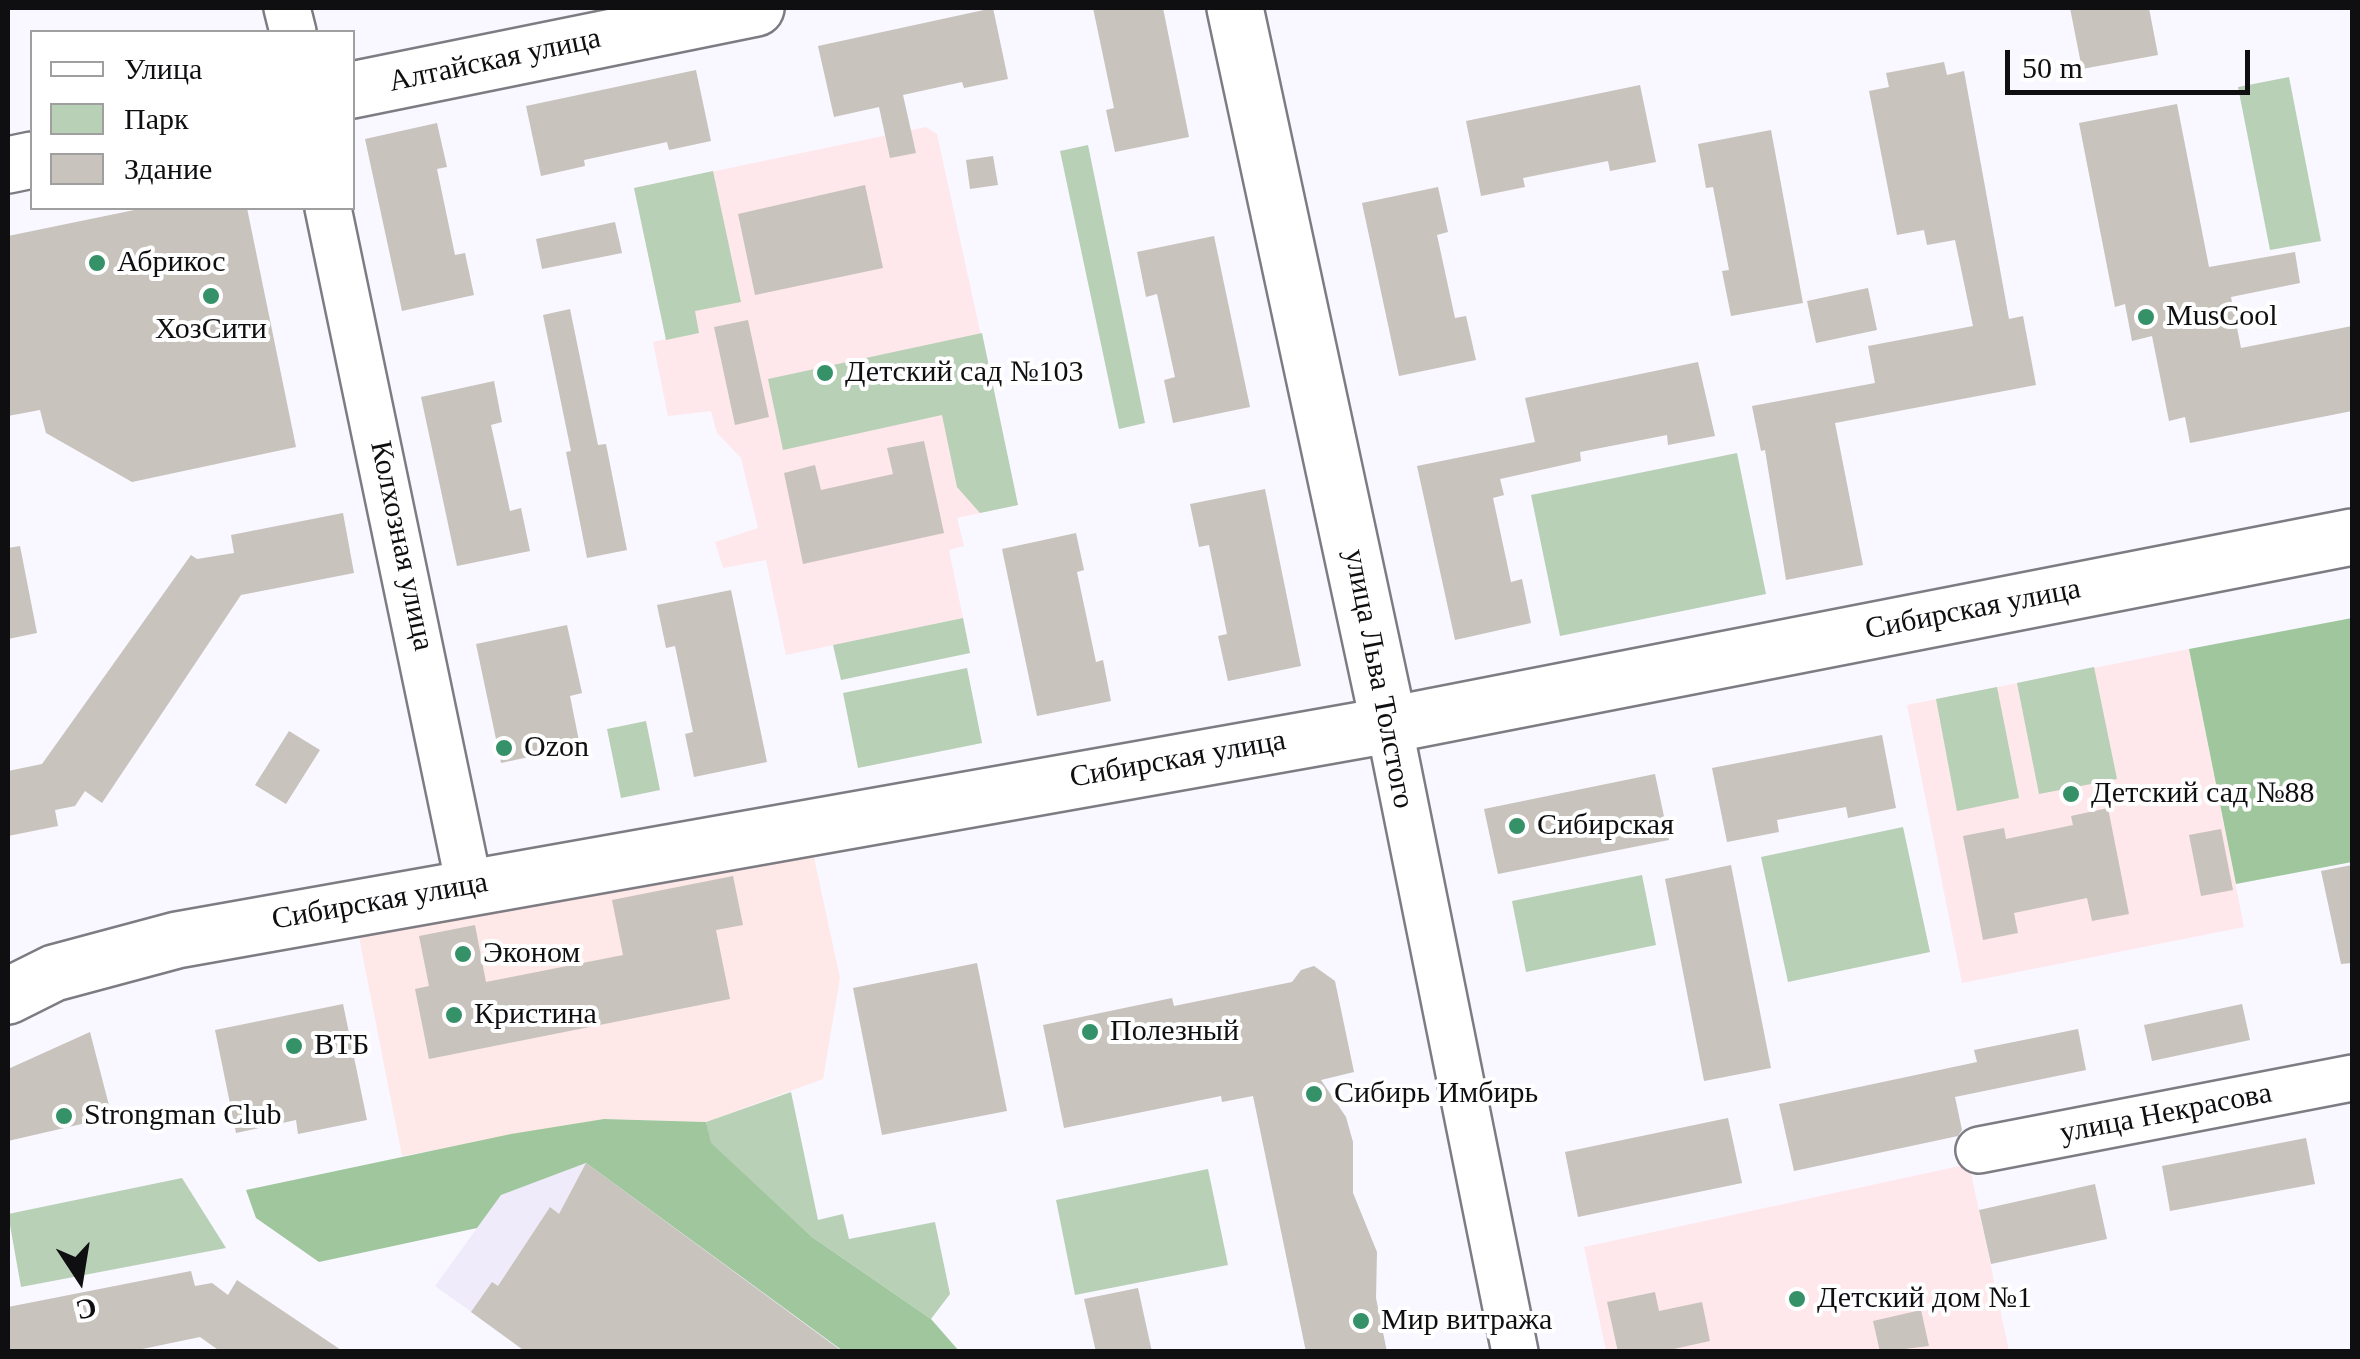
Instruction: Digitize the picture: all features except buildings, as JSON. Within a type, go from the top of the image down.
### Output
[{"type":"main road","name":"Алтайская улица","points":[[355,89],[756,8]]},
{"type":"main road","name":"улица Льва Толстого","points":[[1235,8],[1389,724]]},
{"type":"main road","name":"Сибирская улица","points":[[8,996],[54,973],[106,957],[470,886],[1389,724],[2352,536]]},
{"type":"street","name":"Колхозная улица","points":[[328,210],[470,886]]},
{"type":"street","name":"улица Льва Толстого","points":[[1389,724],[1515,1352]]},
{"type":"street","name":"улица Некрасова","points":[[1980,1150],[2352,1078]]},
{"type":"shaded area","name":"Детский сад №103","points":[[926,127],[937,134],[1018,505],[957,518],[964,546],[949,550],[963,618],[786,655],[766,560],[723,568],[715,542],[758,528],[741,458],[717,433],[711,411],[668,416],[653,342],[666,339],[634,188]]},
{"type":"shaded area","name":"Детский сад №88","points":[[2189,649],[2244,927],[1962,983],[1907,705]]},
{"type":"shaded area","points":[[811,844],[840,978],[823,1079],[706,1122],[604,1119],[402,1156],[357,927]]},
{"type":"shaded area","points":[[586,1163],[843,1351],[526,1351],[435,1286],[501,1195]]},
{"type":"shaded area","name":"Детский дом №1","points":[[1969,1164],[2009,1351],[1606,1351],[1584,1247]]},
{"type":"green space","points":[[2289,77],[2321,241],[2270,250],[2238,87]]},
{"type":"green space","points":[[1088,145],[1145,423],[1119,429],[1060,151]]},
{"type":"green space","points":[[713,171],[741,302],[695,311],[699,333],[666,340],[634,188]]},
{"type":"green space","points":[[982,333],[1018,505],[980,513],[957,487],[942,415],[783,450],[768,379]]},
{"type":"green space","points":[[1737,453],[1766,594],[1560,636],[1531,495]]},
{"type":"green space","points":[[963,618],[970,653],[841,680],[833,645]]},
{"type":"green space","points":[[2352,618],[2352,862],[2236,884],[2189,649]]},
{"type":"green space","points":[[2094,667],[2117,779],[2039,794],[2017,683]]},
{"type":"green space","points":[[967,668],[982,743],[858,768],[843,693]]},
{"type":"green space","points":[[1997,687],[2019,798],[1957,811],[1936,699]]},
{"type":"green space","points":[[646,721],[660,790],[621,798],[607,729]]},
{"type":"green space","points":[[1903,827],[1930,952],[1788,982],[1761,857]]},
{"type":"green space","points":[[1642,875],[1656,945],[1526,972],[1512,901]]},
{"type":"green space","points":[[791,1092],[818,1220],[843,1214],[849,1239],[935,1222],[950,1294],[931,1319],[812,1237],[710,1143],[706,1122]]},
{"type":"green space","points":[[604,1119],[706,1122],[711,1143],[812,1237],[931,1319],[959,1351],[843,1351],[586,1163],[501,1195],[477,1228],[319,1262],[256,1218],[246,1190],[511,1134]]},
{"type":"green space","points":[[1208,1169],[1228,1265],[1075,1295],[1056,1200]]},
{"type":"green space","points":[[182,1178],[226,1248],[21,1287],[8,1214]]},
{"type":"place","name":"Абрикос","points":[[97,263]]},
{"type":"place","name":"ХозСити","points":[[211,296]]},
{"type":"place","name":"MusCool","points":[[2146,317]]},
{"type":"place","name":"Детский сад №103","points":[[825,373]]},
{"type":"place","name":"Ozon","points":[[504,748]]},
{"type":"place","name":"Детский сад №88","points":[[2071,794]]},
{"type":"place","name":"Сибирская","points":[[1517,826]]},
{"type":"place","name":"Эконом","points":[[463,954]]},
{"type":"place","name":"Кристина","points":[[454,1015]]},
{"type":"place","name":"Полезный","points":[[1090,1032]]},
{"type":"place","name":"ВТБ","points":[[294,1046]]},
{"type":"place","name":"Сибирь Имбирь","points":[[1314,1094]]},
{"type":"place","name":"Strongman Club","points":[[64,1116]]},
{"type":"place","name":"Детский дом №1","points":[[1797,1299]]},
{"type":"place","name":"Мир витража","points":[[1361,1321]]}]
